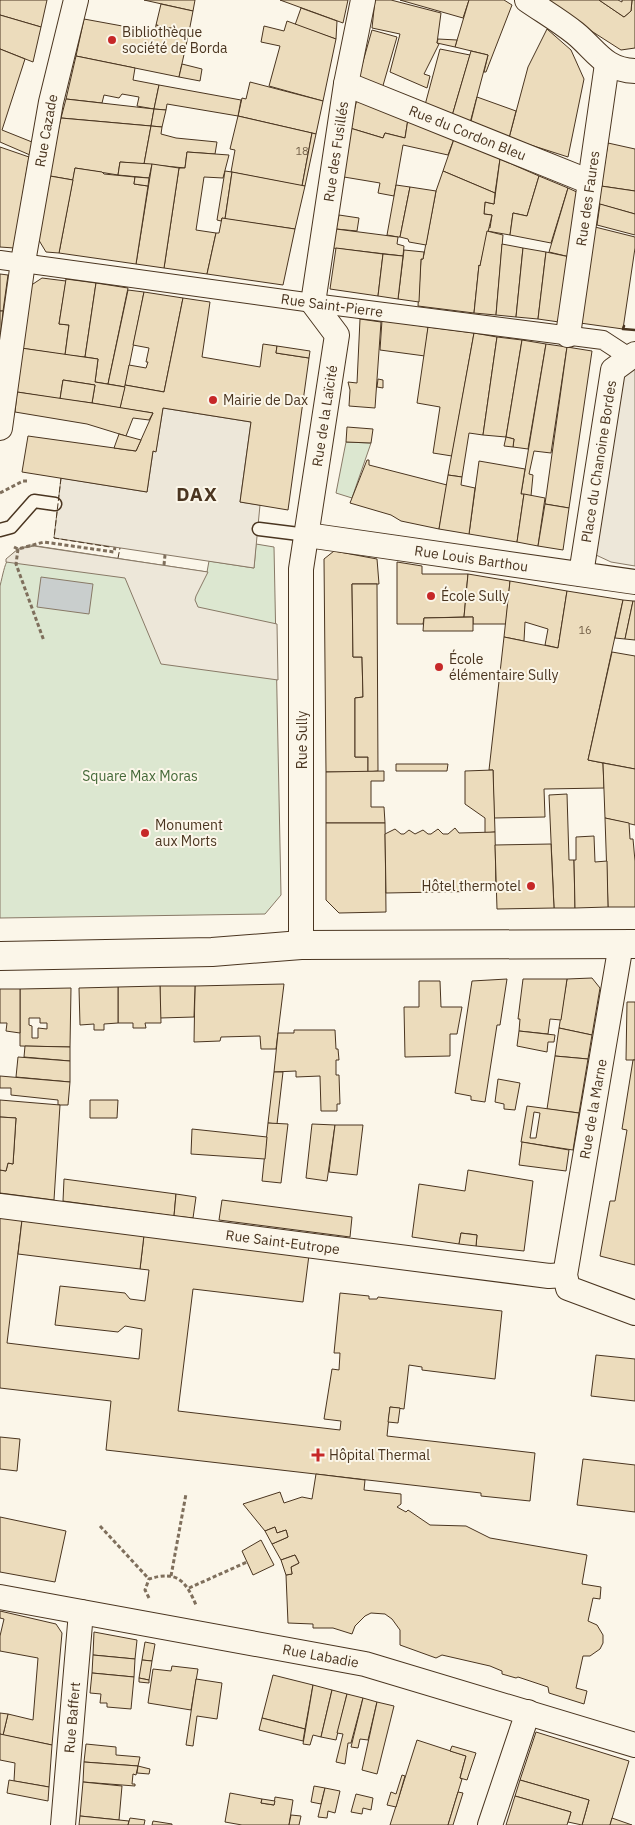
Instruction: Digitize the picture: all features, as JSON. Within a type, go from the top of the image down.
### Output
[{"type":"main road","points":[[0,956],[212,952],[302,945],[628,944]]},
{"type":"street","name":"Rue Cazade","points":[[0,428],[4,376],[51,102],[76,0]]},
{"type":"street","name":"Rue des Fusillés","points":[[313,303],[346,84],[363,0]]},
{"type":"street","points":[[527,0],[576,33],[607,64],[621,70],[635,71]]},
{"type":"street","name":"Rue des Faures","points":[[568,335],[607,64]]},
{"type":"street","name":"Rue du Cordon Bleu","points":[[346,84],[590,182]]},
{"type":"street","name":"Rue Saint-Pierre","points":[[0,260],[603,340],[632,356]]},
{"type":"street","name":"Rue de la Laïcité","points":[[307,536],[337,335],[313,303]]},
{"type":"street","name":"Place du Chanoine Bordes","points":[[582,574],[613,370],[632,356]]},
{"type":"street","name":"Rue Louis Barthou","points":[[307,536],[635,582]]},
{"type":"street","name":"Rue Sully","points":[[302,945],[301,568],[307,536]]},
{"type":"street","name":"Rue de la Marne","points":[[565,1275],[628,944]]},
{"type":"street","name":"Rue Saint-Eutrope","points":[[0,1206],[549,1276],[565,1275]]},
{"type":"street","points":[[565,1275],[568,1288],[635,1313]]},
{"type":"street","name":"Rue Labadie","points":[[0,1597],[365,1664],[635,1745]]},
{"type":"street","name":"Rue Baffert","points":[[63,1825],[81,1612]]},
{"type":"street","points":[[490,1825],[528,1712]]},
{"type":"lane","points":[[0,530],[11,527],[34,501],[55,504]]},
{"type":"lane","points":[[259,530],[307,536]]},
{"type":"path","points":[[44,641],[16,564],[18,549],[44,542],[114,552],[115,547]]},
{"type":"path","points":[[164,565],[165,555]]},
{"type":"path","points":[[171,1576],[186,1494]]},
{"type":"path","points":[[100,1526],[150,1579]]},
{"type":"path","points":[[189,1588],[247,1562]]},
{"type":"path","points":[[150,1601],[145,1590],[150,1579],[164,1575],[178,1578],[189,1588],[196,1605]]},
{"type":"green space","points":[[346,442],[371,443],[352,498],[336,493]]},
{"type":"green space","name":"Square Max Moras","points":[[256,544],[274,547],[281,895],[265,914],[0,918],[0,586],[11,555],[30,545],[207,572],[209,561],[254,568]]},
{"type":"shaded area","points":[[635,368],[635,566],[611,562],[596,555],[593,539],[616,381]]},
{"type":"shaded area","points":[[163,408],[251,422],[240,502],[260,505],[254,568],[54,538],[61,478],[147,492],[153,451],[156,451]]},
{"type":"shaded area","points":[[34,546],[208,572],[196,596],[195,600],[198,607],[277,624],[278,680],[161,664],[125,578],[6,562],[6,559],[18,549]]},
{"type":"shaded area","points":[[41,577],[93,584],[89,614],[37,607]]},
{"type":"building","points":[[0,0],[47,0],[41,27],[0,15]]},
{"type":"building","points":[[144,0],[195,0],[193,11]]},
{"type":"building","points":[[280,0],[348,0],[343,23]]},
{"type":"building","points":[[375,0],[391,0],[441,13],[437,43],[439,44],[424,74],[430,76],[427,88],[390,72],[400,34],[372,28]]},
{"type":"building","points":[[400,0],[469,0],[463,18]]},
{"type":"building","points":[[469,0],[504,0],[512,5],[486,72],[484,72],[488,55],[455,47]]},
{"type":"building","points":[[543,0],[599,0],[624,17],[631,11],[632,0],[635,0],[635,48],[621,50]]},
{"type":"building","points":[[599,0],[618,0],[622,2],[622,0],[632,0],[631,11],[624,17]]},
{"type":"building","points":[[161,4],[193,11],[189,32],[156,25]]},
{"type":"building","points":[[301,8],[337,21],[336,39],[295,25]]},
{"type":"building","points":[[0,15],[41,27],[33,62],[0,49]]},
{"type":"building","points":[[84,19],[155,32],[156,25],[189,32],[179,77],[76,56]]},
{"type":"building","points":[[287,21],[336,39],[323,101],[269,86],[280,46],[261,42],[264,26],[284,31]]},
{"type":"building","points":[[547,29],[571,50],[584,79],[568,157],[509,138],[528,67]]},
{"type":"building","points":[[372,30],[397,37],[382,89],[358,79]]},
{"type":"building","points":[[438,39],[457,40],[455,47],[437,43]]},
{"type":"building","points":[[0,49],[25,59],[2,130],[32,142],[30,155],[0,142]]},
{"type":"building","points":[[440,49],[470,55],[452,116],[425,105]]},
{"type":"building","points":[[471,51],[488,55],[470,123],[452,116]]},
{"type":"building","points":[[76,56],[135,68],[133,80],[159,85],[154,109],[137,106],[139,97],[122,94],[119,98],[104,95],[102,103],[66,99]]},
{"type":"building","points":[[182,64],[202,69],[200,81],[179,77]]},
{"type":"building","points":[[250,82],[323,101],[316,134],[238,116],[242,98],[246,99]]},
{"type":"building","points":[[159,85],[241,100],[238,116],[167,104],[166,110],[154,109]]},
{"type":"building","points":[[477,97],[516,111],[509,138],[471,121]]},
{"type":"building","points":[[66,99],[154,109],[151,126],[61,118]]},
{"type":"building","points":[[357,99],[408,119],[405,138],[385,133],[383,138],[350,128]]},
{"type":"building","points":[[154,109],[166,110],[162,127],[151,126]]},
{"type":"building","points":[[238,116],[312,133],[302,186],[231,172],[235,150],[230,149]]},
{"type":"building","points":[[61,118],[151,126],[144,164],[120,162],[118,175],[75,168],[73,180],[50,176],[50,178],[47,178]]},
{"type":"building","points":[[408,119],[454,139],[448,155],[403,145],[394,196],[378,193],[380,183],[344,177],[350,128],[383,138],[385,133],[405,138]]},
{"type":"building","points":[[151,126],[162,127],[161,134],[176,138],[217,142],[215,154],[187,152],[185,168],[144,164]]},
{"type":"building","points":[[312,133],[316,134],[305,186],[302,186]]},
{"type":"building","points":[[454,139],[500,159],[495,193],[443,171]]},
{"type":"building","points":[[608,143],[635,149],[635,191],[601,186]]},
{"type":"building","points":[[0,147],[29,157],[14,248],[0,247]]},
{"type":"building","points":[[187,152],[229,155],[223,178],[204,177],[196,230],[216,233],[207,274],[164,268],[179,168],[185,168]]},
{"type":"building","points":[[500,159],[539,176],[527,216],[513,213],[510,235],[487,231],[488,227],[490,228],[492,215],[484,214],[485,202],[494,204]]},
{"type":"building","points":[[120,162],[152,164],[149,178],[118,175]]},
{"type":"building","points":[[152,164],[179,168],[164,268],[136,264]]},
{"type":"building","points":[[75,168],[102,172],[104,174],[135,177],[134,184],[148,186],[136,264],[59,253]]},
{"type":"building","points":[[225,171],[232,172],[225,219],[222,218],[221,221],[217,220]]},
{"type":"building","points":[[443,171],[495,193],[494,204],[485,202],[484,214],[492,215],[479,265],[474,313],[418,306],[421,259],[423,259],[436,191]]},
{"type":"building","points":[[232,172],[305,186],[295,229],[225,219]]},
{"type":"building","points":[[50,176],[73,180],[59,253],[46,252],[37,237]]},
{"type":"building","points":[[539,176],[568,188],[551,243],[510,235],[513,213],[527,216]]},
{"type":"building","points":[[135,177],[149,178],[148,186],[134,184]]},
{"type":"building","points":[[396,185],[410,187],[400,237],[387,235]]},
{"type":"building","points":[[601,186],[635,191],[635,214],[599,204]]},
{"type":"building","points":[[410,187],[436,191],[426,245],[409,242],[408,239],[400,237]]},
{"type":"building","points":[[568,188],[581,194],[570,257],[549,252]]},
{"type":"building","points":[[600,204],[635,214],[635,235],[597,225]]},
{"type":"building","points":[[339,215],[359,218],[357,231],[336,229]]},
{"type":"building","points":[[222,218],[295,229],[283,285],[207,274],[216,233],[219,233]]},
{"type":"building","points":[[595,227],[635,237],[623,329],[580,323]]},
{"type":"building","points":[[336,229],[398,237],[397,244],[404,246],[403,256],[333,248]]},
{"type":"building","points":[[487,231],[503,235],[496,315],[474,313],[479,265]]},
{"type":"building","points":[[502,244],[523,248],[516,317],[496,315]]},
{"type":"building","points":[[336,248],[383,254],[378,296],[330,289]]},
{"type":"building","points":[[523,248],[546,252],[538,319],[516,317]]},
{"type":"building","points":[[404,250],[424,252],[423,259],[421,259],[419,302],[398,299]]},
{"type":"building","points":[[546,252],[570,257],[559,322],[538,319]]},
{"type":"building","points":[[383,254],[403,256],[398,299],[378,296]]},
{"type":"building","points":[[0,274],[8,275],[3,311],[0,311]]},
{"type":"building","points":[[42,278],[66,281],[59,324],[69,325],[65,355],[21,348],[30,286]]},
{"type":"building","points":[[66,279],[96,283],[85,357],[65,355],[69,325],[59,324]]},
{"type":"building","points":[[96,283],[128,288],[108,384],[95,382],[98,359],[85,357]]},
{"type":"building","points":[[128,290],[144,292],[125,387],[108,384]]},
{"type":"building","points":[[144,292],[183,298],[164,392],[125,385],[129,365],[146,368],[148,362],[146,362],[149,348],[133,345]]},
{"type":"building","name":"Mairie de Dax","points":[[183,298],[210,302],[202,357],[260,367],[263,344],[277,346],[276,353],[309,358],[288,510],[240,502],[251,422],[163,408],[156,452],[153,451],[147,492],[22,472],[28,436],[136,451],[153,413],[120,408],[125,385],[164,392]]},
{"type":"building","points":[[0,311],[3,311],[1,332],[0,332]]},
{"type":"building","points":[[360,319],[381,322],[375,408],[349,406],[350,390],[348,382],[357,383]]},
{"type":"building","points":[[382,320],[428,327],[425,356],[380,350]]},
{"type":"building","points":[[428,327],[474,333],[452,456],[433,453],[440,407],[417,403]]},
{"type":"building","points":[[474,333],[497,337],[483,435],[469,433],[462,477],[448,475]]},
{"type":"building","points":[[497,337],[522,340],[506,437],[483,435]]},
{"type":"building","points":[[522,340],[546,344],[528,449],[513,447],[514,439],[506,437]]},
{"type":"building","points":[[546,344],[567,347],[551,453],[534,451],[529,474],[533,475],[531,496],[521,494]]},
{"type":"building","points":[[277,346],[310,351],[309,358],[276,353]]},
{"type":"building","points":[[567,347],[592,351],[569,508],[545,504]]},
{"type":"building","points":[[21,348],[98,359],[95,382],[125,387],[120,408],[92,403],[95,385],[63,380],[60,399],[17,392]]},
{"type":"building","points":[[378,379],[383,380],[383,388],[377,387]]},
{"type":"building","points":[[63,380],[95,385],[92,403],[60,399]]},
{"type":"building","points":[[17,392],[153,413],[149,420],[133,418],[126,436],[87,424],[15,412]]},
{"type":"building","points":[[347,427],[373,429],[371,443],[346,442]]},
{"type":"building","points":[[119,434],[141,440],[136,451],[114,448]]},
{"type":"building","points":[[506,437],[514,439],[513,447],[504,446]]},
{"type":"building","points":[[367,460],[369,460],[369,465],[447,485],[439,529],[401,521],[391,515],[350,503]]},
{"type":"building","points":[[479,461],[525,469],[521,494],[524,494],[517,542],[469,534]]},
{"type":"building","points":[[448,475],[462,477],[461,485],[475,488],[469,534],[439,529]]},
{"type":"building","points":[[524,494],[545,498],[538,546],[517,542]]},
{"type":"building","points":[[545,504],[569,508],[563,550],[538,546]]},
{"type":"building","points":[[334,551],[377,559],[379,584],[352,584],[353,657],[362,657],[363,697],[355,698],[355,757],[368,757],[368,772],[326,772],[324,559]]},
{"type":"building","name":"École Sully","points":[[397,562],[422,566],[422,574],[468,574],[464,617],[424,618],[423,624],[397,624]]},
{"type":"building","points":[[468,574],[510,581],[506,624],[473,624],[473,617],[464,617]]},
{"type":"building","points":[[510,581],[567,591],[558,648],[545,645],[548,629],[525,622],[524,641],[504,637]]},
{"type":"building","points":[[352,584],[377,584],[378,771],[368,772],[368,757],[355,757],[355,698],[363,697],[362,657],[353,657]]},
{"type":"building","points":[[567,591],[623,600],[588,760],[603,763],[604,788],[544,789],[545,817],[494,818],[493,770],[489,770],[504,637],[558,648]]},
{"type":"building","points":[[623,600],[633,601],[625,639],[615,638]]},
{"type":"building","points":[[633,601],[635,601],[635,640],[625,639]]},
{"type":"building","points":[[473,617],[473,631],[423,631],[424,618]]},
{"type":"building","points":[[612,652],[635,656],[635,769],[588,760]]},
{"type":"building","points":[[603,763],[635,769],[635,825],[605,818]]},
{"type":"building","points":[[396,764],[448,764],[447,771],[396,771]]},
{"type":"building","points":[[493,770],[495,832],[485,833],[485,818],[465,804],[465,771]]},
{"type":"building","points":[[384,771],[384,781],[371,781],[371,807],[384,807],[385,823],[326,823],[326,772]]},
{"type":"building","points":[[567,794],[569,860],[574,860],[575,908],[554,908],[549,795]]},
{"type":"building","points":[[605,818],[629,823],[630,839],[633,839],[635,861],[635,907],[608,907]]},
{"type":"building","points":[[326,823],[385,823],[386,912],[339,913],[326,900]]},
{"type":"building","points":[[455,828],[459,833],[495,832],[496,891],[386,893],[385,834],[395,829],[401,834],[409,830],[415,834],[423,830],[431,834],[438,829],[443,834],[448,834]]},
{"type":"building","points":[[594,836],[595,862],[607,861],[608,907],[575,908],[574,860],[576,860],[576,837]]},
{"type":"building","points":[[551,844],[554,908],[497,909],[495,845]]},
{"type":"building","points":[[592,978],[600,988],[592,1035],[559,1028],[567,979]]},
{"type":"building","points":[[507,979],[500,1025],[497,1025],[485,1102],[471,1100],[471,1096],[455,1093],[472,981]]},
{"type":"building","points":[[523,979],[567,979],[561,1020],[550,1019],[548,1034],[519,1031],[520,1019],[518,1019]]},
{"type":"building","points":[[419,981],[440,981],[441,1007],[462,1007],[457,1034],[450,1034],[450,1056],[405,1057],[404,1007],[419,1007]]},
{"type":"building","points":[[284,984],[276,1049],[261,1049],[260,1036],[221,1037],[220,1041],[194,1042],[195,986]]},
{"type":"building","points":[[160,986],[195,986],[194,1017],[160,1018]]},
{"type":"building","points":[[160,986],[161,1023],[145,1023],[146,1028],[133,1028],[133,1023],[118,1023],[118,987]]},
{"type":"building","points":[[118,987],[118,1023],[104,1024],[104,1030],[94,1030],[94,1024],[80,1025],[79,988]]},
{"type":"building","points":[[71,988],[70,1047],[20,1046],[20,989]],"holes":[[[29,1018],[40,1018],[40,1023],[47,1023],[47,1029],[38,1028],[38,1038],[32,1038],[32,1026],[29,1025]]]},
{"type":"building","points":[[0,989],[20,989],[20,1033],[6,1031],[7,1023],[0,1023]]},
{"type":"building","points":[[627,1002],[635,1002],[635,1060],[626,1060]]},
{"type":"building","points":[[559,1028],[592,1035],[588,1059],[555,1056]]},
{"type":"building","points":[[294,1030],[335,1030],[336,1049],[338,1049],[339,1060],[336,1060],[336,1075],[339,1075],[340,1104],[337,1104],[337,1111],[321,1111],[320,1076],[296,1077],[296,1071],[274,1072],[278,1033],[294,1033]]},
{"type":"building","points":[[519,1031],[555,1035],[554,1042],[548,1042],[547,1052],[517,1046]]},
{"type":"building","points":[[25,1046],[70,1047],[70,1061],[24,1057]]},
{"type":"building","points":[[555,1056],[588,1059],[579,1113],[547,1109]]},
{"type":"building","points":[[18,1057],[70,1061],[70,1082],[16,1077]]},
{"type":"building","points":[[633,1060],[635,1060],[635,1265],[600,1256],[610,1201],[615,1201],[627,1130],[622,1129]]},
{"type":"building","points":[[274,1072],[283,1072],[277,1124],[268,1123]]},
{"type":"building","points":[[0,1076],[70,1082],[68,1105],[58,1105],[58,1100],[11,1095],[11,1088],[0,1088]]},
{"type":"building","points":[[498,1079],[520,1083],[515,1110],[504,1109],[504,1104],[495,1102]]},
{"type":"building","points":[[0,1100],[60,1105],[54,1200],[0,1193],[0,1170],[6,1171],[8,1163],[13,1164],[16,1118],[0,1117]]},
{"type":"building","points":[[90,1100],[118,1100],[117,1118],[90,1118]]},
{"type":"building","points":[[527,1106],[579,1113],[573,1150],[521,1142]],"holes":[[[534,1112],[540,1113],[536,1138],[530,1138]]]},
{"type":"building","points":[[0,1117],[16,1118],[13,1164],[8,1163],[6,1171],[0,1170]]},
{"type":"building","points":[[268,1123],[288,1124],[281,1183],[262,1181]]},
{"type":"building","points":[[312,1124],[335,1125],[327,1181],[306,1178]]},
{"type":"building","points":[[335,1125],[363,1125],[357,1175],[329,1172]]},
{"type":"building","points":[[192,1129],[267,1137],[265,1159],[191,1154]]},
{"type":"building","points":[[522,1142],[569,1150],[566,1171],[519,1165]]},
{"type":"building","points":[[468,1170],[533,1181],[524,1251],[476,1246],[477,1235],[461,1233],[459,1244],[412,1237],[419,1184],[465,1191]]},
{"type":"building","points":[[64,1179],[176,1194],[174,1216],[63,1201]]},
{"type":"building","points":[[176,1194],[196,1197],[193,1218],[174,1216]]},
{"type":"building","points":[[222,1200],[352,1217],[350,1237],[219,1220]]},
{"type":"building","points":[[0,1217],[22,1220],[7,1343],[139,1359],[142,1329],[125,1326],[118,1332],[55,1325],[60,1286],[125,1293],[130,1299],[145,1301],[149,1270],[140,1269],[144,1235],[309,1255],[303,1302],[193,1289],[178,1411],[340,1430],[341,1421],[324,1419],[332,1369],[339,1370],[340,1353],[334,1353],[340,1293],[369,1296],[369,1299],[377,1299],[378,1297],[502,1311],[495,1379],[422,1370],[422,1367],[409,1365],[404,1409],[390,1407],[387,1436],[535,1453],[530,1501],[481,1496],[481,1493],[106,1450],[111,1401],[0,1388]]},
{"type":"building","points":[[22,1220],[144,1235],[140,1269],[18,1254]]},
{"type":"building","points":[[461,1233],[477,1235],[476,1246],[459,1244]]},
{"type":"building","points":[[596,1355],[635,1359],[635,1401],[591,1396]]},
{"type":"building","points":[[390,1407],[400,1408],[398,1423],[388,1422]]},
{"type":"building","points":[[0,1437],[20,1439],[17,1471],[0,1469]]},
{"type":"building","points":[[583,1459],[635,1465],[635,1512],[577,1505]]},
{"type":"building","points":[[316,1474],[365,1480],[364,1490],[401,1494],[401,1504],[397,1507],[406,1512],[408,1510],[430,1525],[466,1526],[490,1538],[587,1555],[582,1584],[601,1587],[600,1599],[593,1598],[588,1621],[597,1625],[603,1635],[603,1643],[600,1649],[590,1656],[583,1656],[576,1688],[587,1691],[584,1704],[549,1693],[548,1687],[502,1674],[502,1671],[490,1666],[442,1655],[436,1658],[400,1645],[400,1630],[392,1619],[385,1614],[371,1613],[365,1616],[355,1626],[352,1634],[333,1628],[313,1628],[313,1624],[288,1623],[286,1575],[292,1574],[291,1567],[299,1563],[295,1555],[281,1560],[272,1544],[288,1537],[286,1530],[277,1533],[275,1527],[265,1531],[243,1504],[280,1492],[284,1503],[302,1497],[312,1499]]},
{"type":"building","points":[[0,1517],[66,1531],[55,1582],[0,1572]]},
{"type":"building","points":[[275,1527],[277,1533],[286,1530],[288,1537],[272,1544],[265,1531]]},
{"type":"building","points":[[261,1540],[274,1565],[253,1575],[242,1551]]},
{"type":"building","points":[[295,1555],[299,1563],[291,1567],[292,1574],[286,1575],[281,1560]]},
{"type":"building","points":[[0,1611],[56,1624],[62,1633],[52,1745],[3,1735],[8,1714],[33,1720],[38,1658],[0,1651],[0,1636],[4,1619],[0,1618]]},
{"type":"building","points":[[94,1632],[137,1640],[135,1659],[93,1655]]},
{"type":"building","points":[[145,1642],[155,1644],[152,1661],[142,1660]]},
{"type":"building","points":[[93,1655],[135,1659],[134,1677],[92,1673]]},
{"type":"building","points":[[142,1660],[152,1661],[149,1680],[139,1678]]},
{"type":"building","points":[[172,1666],[198,1669],[191,1710],[148,1703],[153,1669],[171,1671]]},
{"type":"building","points":[[92,1673],[134,1677],[131,1709],[107,1707],[107,1703],[100,1703],[101,1694],[90,1693]]},
{"type":"building","points":[[273,1675],[313,1685],[305,1729],[262,1718]]},
{"type":"building","points":[[139,1678],[149,1680],[149,1683],[139,1682]]},
{"type":"building","points":[[196,1679],[222,1683],[217,1719],[197,1716],[193,1746],[186,1745]]},
{"type":"building","points":[[313,1685],[332,1690],[321,1737],[313,1735],[310,1745],[303,1744]]},
{"type":"building","points":[[332,1690],[347,1694],[336,1740],[321,1737]]},
{"type":"building","points":[[347,1694],[363,1698],[351,1743],[348,1743],[345,1764],[336,1762],[343,1734],[337,1733]]},
{"type":"building","points":[[363,1698],[377,1702],[368,1740],[360,1739],[358,1748],[351,1747]]},
{"type":"building","points":[[377,1702],[394,1706],[377,1774],[362,1770]]},
{"type":"building","points":[[0,1713],[8,1714],[3,1735],[0,1734]]},
{"type":"building","points":[[262,1718],[305,1729],[303,1741],[259,1730]]},
{"type":"building","points":[[536,1732],[629,1761],[610,1825],[582,1825],[589,1800],[520,1780]]},
{"type":"building","points":[[0,1734],[52,1745],[49,1787],[14,1781],[15,1763],[0,1760]]},
{"type":"building","points":[[417,1740],[466,1756],[460,1778],[462,1779],[448,1825],[390,1825]]},
{"type":"building","points":[[86,1744],[116,1747],[116,1755],[140,1757],[138,1766],[84,1762]]},
{"type":"building","points":[[452,1746],[476,1753],[467,1780],[460,1778],[466,1756],[450,1751]]},
{"type":"building","points":[[84,1762],[138,1766],[136,1775],[133,1774],[132,1784],[135,1784],[135,1786],[83,1782]]},
{"type":"building","points":[[138,1766],[150,1769],[149,1774],[137,1773]]},
{"type":"building","points":[[402,1775],[405,1776],[396,1807],[387,1805],[391,1792],[396,1794]]},
{"type":"building","points":[[9,1780],[49,1787],[48,1801],[7,1793]]},
{"type":"building","points":[[520,1780],[589,1800],[582,1825],[568,1822],[571,1812],[515,1796]]},
{"type":"building","points":[[83,1782],[122,1786],[119,1820],[80,1816]]},
{"type":"building","points":[[314,1786],[325,1788],[321,1804],[311,1802]]},
{"type":"building","points":[[325,1788],[340,1791],[335,1813],[328,1811],[327,1818],[318,1817]]},
{"type":"building","points":[[458,1792],[463,1793],[453,1825],[448,1825]]},
{"type":"building","points":[[230,1793],[262,1799],[261,1803],[274,1805],[275,1797],[293,1800],[289,1825],[242,1825],[225,1822]]},
{"type":"building","points":[[356,1794],[373,1798],[371,1810],[363,1808],[362,1814],[351,1812]]},
{"type":"building","points":[[515,1796],[571,1812],[567,1825],[506,1825]]},
{"type":"building","points":[[262,1799],[275,1801],[274,1805],[261,1803]]},
{"type":"building","points":[[291,1815],[301,1816],[299,1825],[289,1825]]},
{"type":"building","points":[[80,1816],[129,1821],[128,1825],[79,1825]]},
{"type":"building","points":[[130,1818],[145,1820],[144,1825],[128,1825]]},
{"type":"building","points":[[612,1818],[632,1825],[610,1825]]},
{"type":"building","points":[[153,1821],[172,1824],[172,1825],[152,1825]]},
{"type":"fence","points":[[61,478],[54,538],[110,547]]},
{"type":"fence","points":[[118,558],[120,548]]},
{"type":"wall","points":[[624,326],[623,329],[635,330]]},
{"type":"place","name":"Bibliothèque société de Borda","points":[[112,40]]},
{"type":"place","name":"Mairie de Dax","points":[[213,400]]},
{"type":"place","name":"École Sully","points":[[431,596]]},
{"type":"place","name":"École élémentaire Sully","points":[[439,667]]},
{"type":"place","name":"Monument aux Morts","points":[[145,833]]},
{"type":"place","name":"Hôtel thermotel","points":[[531,886]]},
{"type":"place","name":"Hôpital Thermal","points":[[318,1455]]},
{"type":"district","name":"DAX","points":[[197,494]]}]
